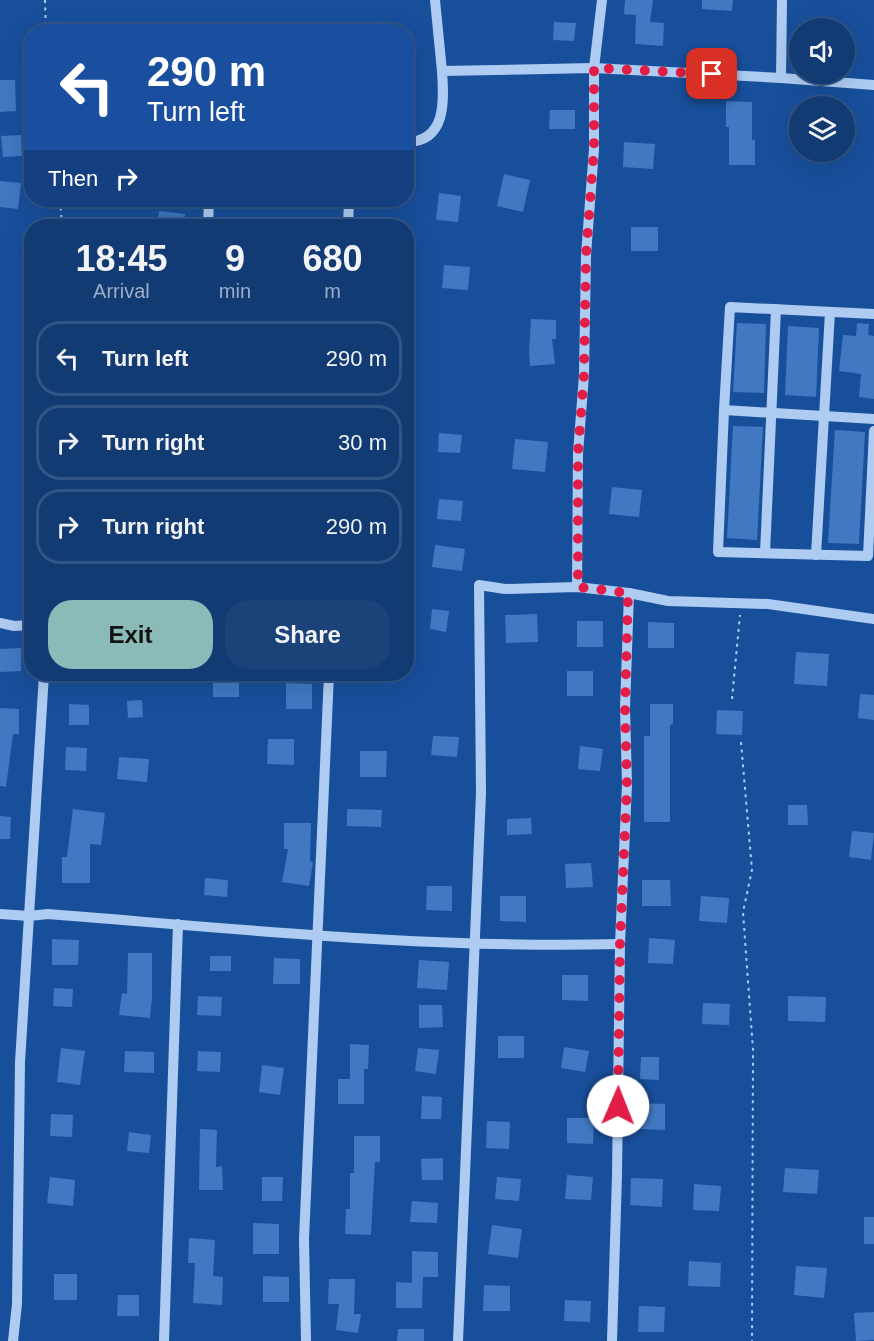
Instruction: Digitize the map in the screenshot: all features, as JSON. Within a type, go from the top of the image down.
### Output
[{"type":"lane","points":[[414,141],[431,133],[439,122],[443,109],[435,0]]},
{"type":"lane","points":[[578,587],[578,453],[584,375],[586,255],[594,149],[594,68],[602,0]]},
{"type":"lane","points":[[781,78],[782,0]]},
{"type":"lane","points":[[442,71],[594,68],[874,85]]},
{"type":"lane","points":[[874,314],[730,307],[718,552],[868,556],[874,431]]},
{"type":"lane","points":[[765,553],[776,309]]},
{"type":"lane","points":[[816,555],[830,312]]},
{"type":"lane","points":[[724,410],[874,419]]},
{"type":"lane","points":[[458,1341],[482,793],[479,585],[505,589],[578,587],[668,600],[768,604],[874,619]]},
{"type":"lane","points":[[612,1341],[620,944],[627,784],[625,708],[628,593]]},
{"type":"lane","points":[[0,622],[14,626],[24,625]]},
{"type":"lane","points":[[14,1341],[17,1304],[20,1062],[44,681]]},
{"type":"lane","points":[[306,1341],[304,1239],[330,681]]},
{"type":"lane","points":[[0,914],[29,916],[48,914],[474,945],[620,944]]},
{"type":"lane","points":[[164,1341],[178,924]]},
{"type":"path","points":[[45,0],[46,24]]},
{"type":"path","points":[[732,699],[741,603]]},
{"type":"path","points":[[741,742],[752,870],[743,912],[753,1050],[752,1341]]},
{"type":"building","points":[[625,0],[653,0],[650,22],[664,23],[663,46],[635,44],[636,15],[624,14]]},
{"type":"building","points":[[702,0],[733,0],[732,11],[702,9]]},
{"type":"building","points":[[554,22],[576,23],[574,41],[553,40]]},
{"type":"building","points":[[0,80],[15,80],[16,111],[0,112]]},
{"type":"building","points":[[726,101],[752,102],[752,140],[755,140],[755,165],[729,165]]},
{"type":"building","points":[[550,110],[575,110],[575,129],[549,129]]},
{"type":"building","points":[[21,135],[22,156],[3,157],[1,136]]},
{"type":"building","points":[[624,142],[655,144],[653,169],[623,167]]},
{"type":"building","points":[[504,174],[530,180],[523,212],[497,206]]},
{"type":"building","points":[[0,181],[21,183],[18,209],[0,207]]},
{"type":"building","points":[[439,193],[461,196],[458,222],[436,220]]},
{"type":"building","points":[[159,211],[185,214],[185,219],[158,219]]},
{"type":"building","points":[[631,227],[658,227],[658,251],[631,251]]},
{"type":"building","points":[[444,265],[470,267],[468,290],[442,288]]},
{"type":"building","points":[[531,319],[556,320],[556,339],[552,339],[555,364],[530,366]]},
{"type":"building","points":[[737,323],[766,324],[764,393],[733,392]]},
{"type":"building","points":[[857,323],[869,324],[868,335],[874,336],[874,399],[859,397],[861,374],[839,371],[843,335],[856,336]]},
{"type":"building","points":[[788,326],[819,328],[816,397],[785,395]]},
{"type":"building","points":[[733,426],[763,427],[757,540],[727,538]]},
{"type":"building","points":[[835,430],[865,432],[859,544],[828,543]]},
{"type":"building","points":[[439,433],[462,435],[460,453],[438,452]]},
{"type":"building","points":[[515,439],[548,442],[545,472],[512,469]]},
{"type":"building","points":[[612,487],[642,490],[639,517],[609,514]]},
{"type":"building","points":[[439,499],[463,501],[461,521],[437,519]]},
{"type":"building","points":[[435,545],[465,549],[462,571],[432,567]]},
{"type":"building","points":[[432,609],[449,611],[446,632],[430,629]]},
{"type":"building","points":[[537,614],[538,642],[506,643],[505,615]]},
{"type":"building","points":[[577,621],[603,621],[603,647],[577,647]]},
{"type":"building","points":[[648,622],[674,623],[674,648],[648,648]]},
{"type":"building","points":[[21,648],[21,671],[0,672],[0,649]]},
{"type":"building","points":[[796,652],[829,654],[827,686],[794,684]]},
{"type":"building","points":[[567,671],[593,671],[593,696],[567,696]]},
{"type":"building","points":[[213,681],[239,681],[239,697],[213,697]]},
{"type":"building","points":[[286,683],[312,684],[312,709],[286,709]]},
{"type":"building","points":[[860,694],[874,695],[874,720],[858,718]]},
{"type":"building","points":[[142,700],[143,717],[128,718],[127,701]]},
{"type":"building","points":[[69,704],[89,705],[89,725],[69,725]]},
{"type":"building","points":[[650,704],[673,704],[673,724],[670,725],[670,822],[644,822],[644,736],[650,736]]},
{"type":"building","points":[[0,708],[19,709],[19,734],[13,734],[6,787],[0,786]]},
{"type":"building","points":[[717,710],[743,711],[742,735],[716,734]]},
{"type":"building","points":[[433,736],[459,737],[457,757],[431,755]]},
{"type":"building","points":[[268,739],[294,739],[294,765],[267,764]]},
{"type":"building","points":[[580,746],[603,749],[600,771],[578,769]]},
{"type":"building","points":[[66,747],[87,748],[86,771],[65,770]]},
{"type":"building","points":[[360,751],[387,751],[386,777],[360,777]]},
{"type":"building","points":[[119,757],[149,759],[147,782],[117,779]]},
{"type":"building","points":[[788,805],[807,805],[808,825],[788,825]]},
{"type":"building","points":[[73,809],[105,813],[101,845],[90,844],[90,883],[62,883],[62,857],[67,857]]},
{"type":"building","points":[[347,809],[382,810],[381,827],[347,826]]},
{"type":"building","points":[[0,816],[11,817],[10,839],[0,839]]},
{"type":"building","points":[[531,818],[532,834],[507,835],[507,819]]},
{"type":"building","points":[[284,823],[311,823],[310,861],[313,862],[309,886],[282,882],[288,849],[284,849]]},
{"type":"building","points":[[852,831],[874,833],[871,860],[849,857]]},
{"type":"building","points":[[591,863],[593,887],[566,888],[565,864]]},
{"type":"building","points":[[205,878],[228,880],[227,897],[204,895]]},
{"type":"building","points":[[642,880],[670,880],[671,906],[642,906]]},
{"type":"building","points":[[427,886],[452,886],[452,911],[426,910]]},
{"type":"building","points":[[500,896],[526,896],[526,922],[500,921]]},
{"type":"building","points":[[701,896],[729,898],[727,923],[699,921]]},
{"type":"building","points":[[649,938],[675,940],[673,964],[648,963]]},
{"type":"building","points":[[52,939],[79,940],[78,965],[52,965]]},
{"type":"building","points":[[128,953],[152,953],[150,1018],[119,1015],[122,993],[127,994]]},
{"type":"building","points":[[210,956],[231,956],[231,971],[210,971]]},
{"type":"building","points":[[274,958],[300,959],[300,984],[273,984]]},
{"type":"building","points":[[419,960],[449,962],[447,990],[417,988]]},
{"type":"building","points":[[562,975],[588,975],[588,1001],[562,1000]]},
{"type":"building","points":[[54,988],[73,989],[72,1007],[53,1006]]},
{"type":"building","points":[[198,996],[222,997],[221,1016],[197,1015]]},
{"type":"building","points":[[788,996],[826,997],[825,1022],[788,1021]]},
{"type":"building","points":[[703,1003],[730,1004],[729,1025],[702,1024]]},
{"type":"building","points":[[419,1005],[442,1005],[443,1027],[419,1028]]},
{"type":"building","points":[[498,1036],[524,1036],[524,1058],[498,1058]]},
{"type":"building","points":[[350,1044],[369,1045],[368,1069],[364,1069],[364,1104],[338,1104],[338,1079],[350,1079]]},
{"type":"building","points":[[564,1047],[589,1051],[585,1072],[561,1068]]},
{"type":"building","points":[[61,1048],[85,1051],[80,1085],[57,1082]]},
{"type":"building","points":[[418,1048],[439,1050],[436,1074],[415,1071]]},
{"type":"building","points":[[125,1051],[154,1052],[154,1073],[124,1072]]},
{"type":"building","points":[[198,1051],[221,1052],[220,1072],[197,1071]]},
{"type":"building","points":[[641,1057],[659,1057],[659,1080],[640,1079]]},
{"type":"building","points":[[262,1065],[284,1068],[280,1095],[259,1092]]},
{"type":"building","points":[[422,1096],[442,1097],[441,1119],[421,1119]]},
{"type":"building","points":[[639,1103],[665,1104],[665,1130],[639,1129]]},
{"type":"building","points":[[51,1114],[73,1115],[72,1137],[50,1136]]},
{"type":"building","points":[[567,1118],[594,1118],[593,1144],[567,1143]]},
{"type":"building","points":[[487,1121],[510,1122],[509,1149],[486,1148]]},
{"type":"building","points":[[200,1129],[217,1130],[216,1167],[222,1166],[223,1190],[199,1190]]},
{"type":"building","points":[[129,1132],[151,1135],[149,1153],[127,1151]]},
{"type":"building","points":[[354,1136],[380,1136],[380,1162],[375,1162],[371,1235],[345,1234],[346,1209],[350,1209],[350,1173],[354,1173]]},
{"type":"building","points":[[443,1158],[443,1180],[422,1180],[421,1159]]},
{"type":"building","points":[[785,1168],[819,1170],[817,1194],[783,1192]]},
{"type":"building","points":[[567,1175],[593,1177],[591,1200],[565,1199]]},
{"type":"building","points":[[50,1177],[75,1180],[73,1206],[47,1203]]},
{"type":"building","points":[[262,1177],[283,1177],[282,1201],[262,1201]]},
{"type":"building","points":[[497,1177],[521,1179],[519,1201],[495,1199]]},
{"type":"building","points":[[631,1178],[663,1179],[662,1207],[630,1205]]},
{"type":"building","points":[[694,1184],[721,1186],[719,1211],[693,1210]]},
{"type":"building","points":[[412,1201],[438,1203],[437,1223],[410,1222]]},
{"type":"building","points":[[864,1217],[874,1217],[874,1244],[864,1244]]},
{"type":"building","points":[[253,1223],[279,1224],[279,1254],[253,1254]]},
{"type":"building","points":[[492,1225],[522,1229],[518,1258],[488,1254]]},
{"type":"building","points":[[189,1238],[215,1240],[213,1276],[223,1277],[222,1305],[193,1303],[195,1263],[188,1263]]},
{"type":"building","points":[[412,1251],[438,1252],[438,1277],[423,1277],[422,1308],[396,1308],[396,1282],[412,1283]]},
{"type":"building","points":[[689,1261],[721,1263],[720,1287],[688,1286]]},
{"type":"building","points":[[796,1266],[827,1268],[824,1298],[794,1295]]},
{"type":"building","points":[[54,1274],[77,1274],[77,1300],[54,1300]]},
{"type":"building","points":[[263,1276],[289,1277],[289,1302],[263,1302]]},
{"type":"building","points":[[329,1279],[355,1279],[354,1314],[361,1314],[358,1333],[336,1330],[339,1304],[328,1304]]},
{"type":"building","points":[[484,1285],[510,1286],[510,1311],[483,1311]]},
{"type":"building","points":[[118,1295],[139,1295],[139,1316],[117,1316]]},
{"type":"building","points":[[565,1300],[591,1301],[590,1322],[564,1321]]},
{"type":"building","points":[[639,1306],[665,1307],[664,1332],[638,1332]]},
{"type":"building","points":[[874,1312],[874,1340],[856,1341],[854,1313]]},
{"type":"building","points":[[398,1329],[424,1329],[424,1341],[397,1341]]},
{"type":"route","points":[[618,1106],[622,872],[627,784],[625,708],[628,593],[578,587],[578,453],[584,375],[586,255],[594,149],[594,68],[712,74]]}]
